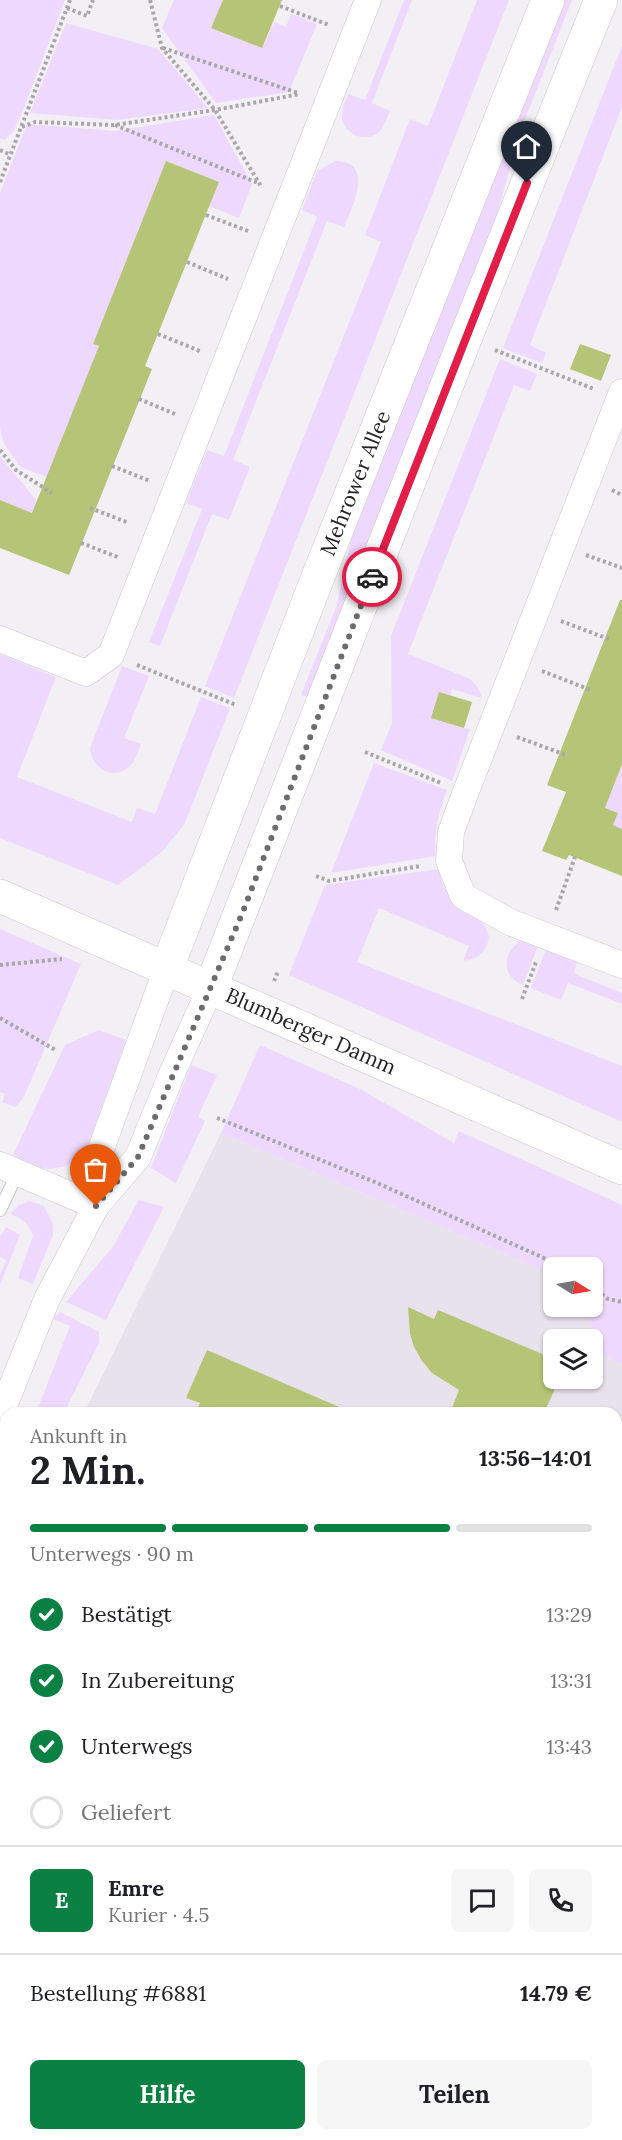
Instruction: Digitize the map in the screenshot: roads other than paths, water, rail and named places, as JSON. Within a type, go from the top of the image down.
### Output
[{"type":"main road","name":"Mehrower Allee","points":[[167,968],[316,582],[548,0]]},
{"type":"main road","points":[[211,987],[242,914],[465,339],[601,0]]},
{"type":"main road","name":"Blumberger Damm","points":[[0,896],[622,1168]]},
{"type":"street","points":[[0,639],[86,673],[111,655],[368,0]]},
{"type":"street","points":[[621,395],[516,661],[452,832],[437,863],[463,896],[512,923],[622,965]]},
{"type":"street","points":[[96,1206],[100,1152],[167,968]]},
{"type":"street","points":[[4,1407],[47,1299],[96,1206],[138,1157],[211,987]]},
{"type":"street","points":[[8,1170],[96,1206]]},
{"type":"lane","points":[[0,1210],[8,1170]]}]
